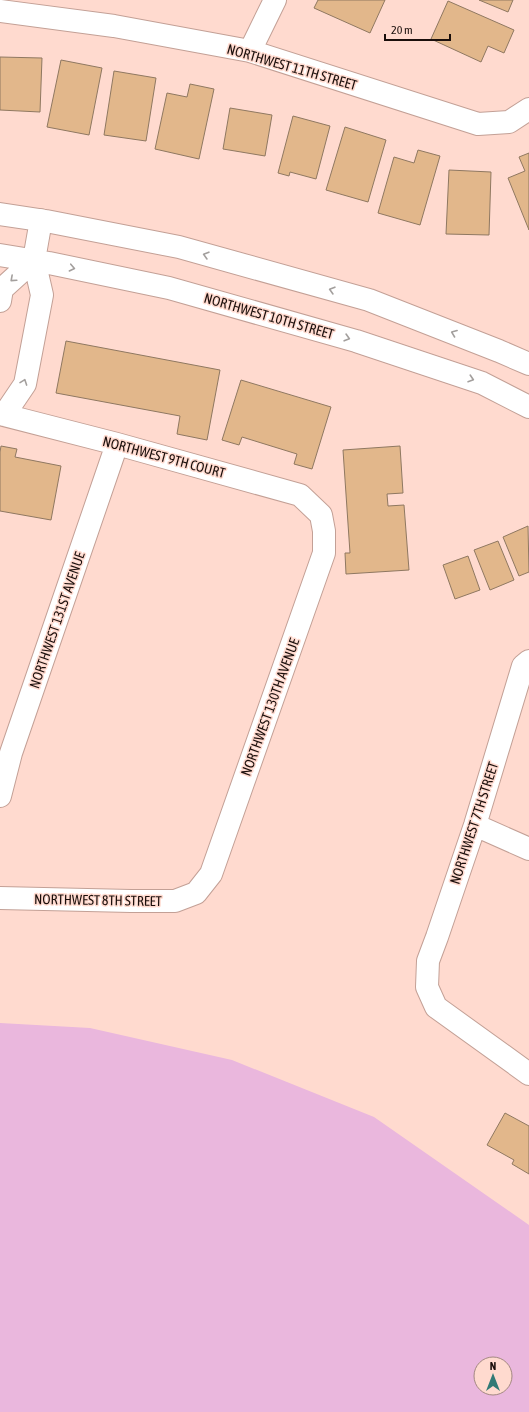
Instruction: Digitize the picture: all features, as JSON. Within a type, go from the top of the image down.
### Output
[{"type":"street","points":[[250,51],[275,0]]},
{"type":"street","name":"NORTHWEST 11TH STREET","points":[[0,11],[114,26],[250,51],[478,124],[509,122],[529,109]]},
{"type":"street","points":[[0,214],[41,220],[180,247],[369,300],[529,364]]},
{"type":"street","points":[[1,412],[25,384],[42,295],[34,260],[41,220]]},
{"type":"street","name":"NORTHWEST 10TH STREET","points":[[0,255],[34,260],[169,288],[356,341],[482,383],[529,407]]},
{"type":"street","points":[[0,301],[2,289],[34,260]]},
{"type":"street","name":"NORTHWEST 9TH COURT","points":[[1,412],[300,495],[320,515]]},
{"type":"street","name":"NORTHWEST 131ST AVENUE","points":[[0,796],[11,753],[117,444]]},
{"type":"street","name":"NORTHWEST 130TH AVENUE","points":[[196,893],[211,874],[324,553],[324,531],[320,515]]},
{"type":"street","name":"NORTHWEST 7TH STREET","points":[[529,661],[523,666],[475,825],[428,961],[427,987],[436,1007],[529,1074]]},
{"type":"street","points":[[475,825],[529,849]]},
{"type":"street","name":"NORTHWEST 8TH STREET","points":[[0,898],[175,901],[196,893]]},
{"type":"shaded area","points":[[0,1023],[90,1028],[232,1060],[374,1117],[529,1225],[529,1412],[0,1412]]},
{"type":"building","points":[[318,0],[385,0],[370,33],[314,8]]},
{"type":"building","points":[[479,0],[513,0],[508,12]]},
{"type":"building","points":[[448,1],[514,30],[504,53],[488,46],[481,62],[431,39]]},
{"type":"building","points":[[0,57],[42,58],[40,112],[0,110]]},
{"type":"building","points":[[61,60],[102,68],[89,135],[47,127]]},
{"type":"building","points":[[114,71],[156,78],[146,141],[104,135]]},
{"type":"building","points":[[190,84],[214,89],[199,159],[155,149],[167,93],[187,97]]},
{"type":"building","points":[[230,108],[272,115],[265,156],[223,149]]},
{"type":"building","points":[[293,116],[330,126],[316,179],[290,172],[289,176],[278,173]]},
{"type":"building","points":[[345,127],[386,140],[368,202],[326,190]]},
{"type":"building","points":[[418,150],[440,156],[420,225],[378,213],[394,157],[414,163]]},
{"type":"building","points":[[529,153],[529,230],[508,178],[525,171],[519,157]]},
{"type":"building","points":[[449,170],[491,172],[489,235],[446,234]]},
{"type":"building","points":[[66,341],[220,370],[207,440],[177,434],[180,416],[56,393]]},
{"type":"building","points":[[241,380],[331,407],[312,469],[294,464],[297,454],[242,437],[239,445],[222,440]]},
{"type":"building","points":[[1,446],[17,449],[15,457],[61,466],[51,520],[0,511]]},
{"type":"building","points":[[400,446],[403,493],[387,494],[388,506],[404,505],[409,570],[346,574],[345,553],[350,553],[343,450]]},
{"type":"building","points":[[528,526],[529,572],[519,576],[503,537]]},
{"type":"building","points":[[498,541],[514,580],[490,590],[474,550]]},
{"type":"building","points":[[468,556],[480,590],[455,599],[443,565]]},
{"type":"building","points":[[505,1113],[529,1126],[529,1174],[512,1164],[514,1160],[487,1145]]}]
